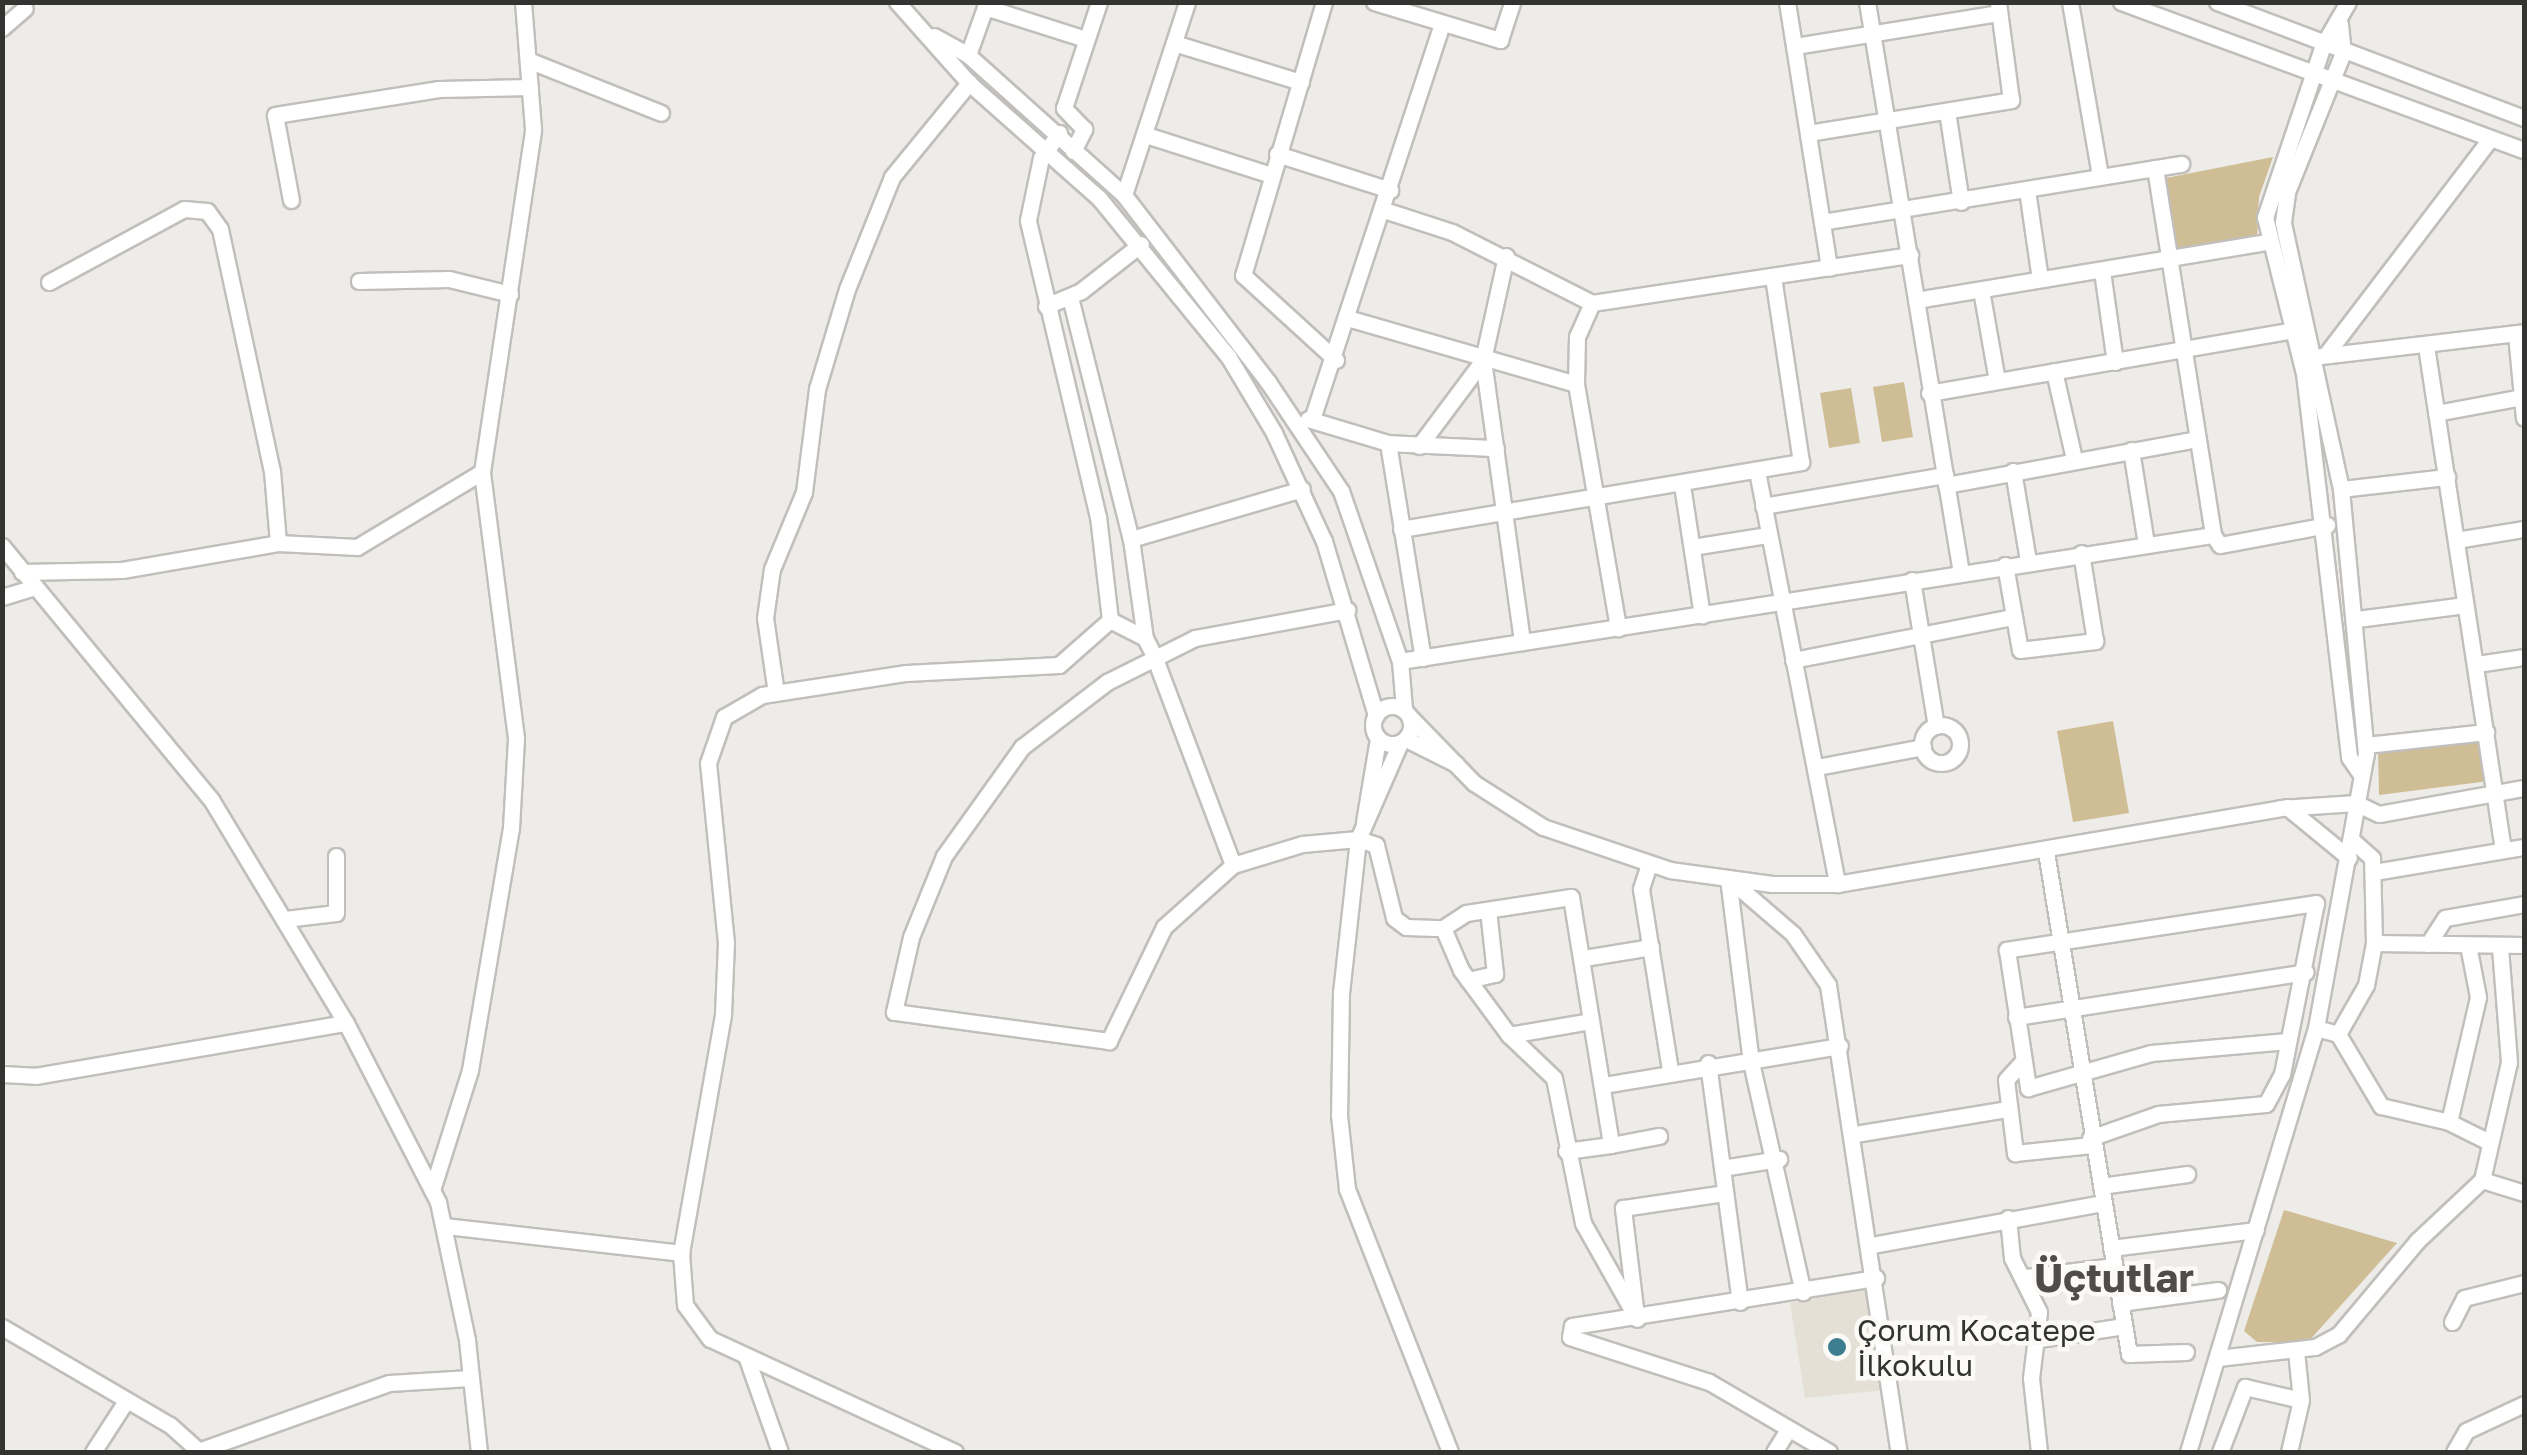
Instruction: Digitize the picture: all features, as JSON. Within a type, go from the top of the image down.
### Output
[{"type":"street","points":[[432,1190],[470,1070],[511,828],[516,738],[482,472],[533,128],[523,2]]},
{"type":"street","points":[[897,2],[968,83],[1060,163],[1141,244],[1228,356],[1302,489],[1347,610],[1376,715],[1378,738],[1361,831],[1341,992],[1347,1188],[1450,1452]]},
{"type":"street","points":[[1060,163],[1076,148],[1084,129],[1064,108],[1099,2]]},
{"type":"street","points":[[1124,195],[1186,2]]},
{"type":"street","points":[[1324,2],[1243,275],[1336,360]]},
{"type":"street","points":[[1374,2],[1500,40],[1512,2]]},
{"type":"street","points":[[1787,2],[1829,268]]},
{"type":"street","points":[[1867,2],[1960,573]]},
{"type":"street","points":[[1927,2],[1931,22]]},
{"type":"street","points":[[2070,2],[2100,176]]},
{"type":"street","points":[[2120,2],[2310,78],[2524,150]]},
{"type":"street","points":[[2217,2],[2343,53],[2524,118]]},
{"type":"street","points":[[2348,2],[2340,23],[2323,45],[2270,189],[2267,242],[2292,330],[2327,525],[2349,756],[2359,772]]},
{"type":"street","points":[[2,28],[23,4]]},
{"type":"street","points":[[968,55],[986,5],[1085,39]]},
{"type":"street","points":[[1795,46],[1998,8],[2010,100],[1808,134]]},
{"type":"street","points":[[2188,1452],[2316,1028],[2366,745],[2357,619],[2322,355],[2283,212],[2343,53],[2340,23]]},
{"type":"street","points":[[1295,426],[1313,416],[1351,319],[1442,24]]},
{"type":"street","points":[[926,32],[968,55],[1060,133],[1124,195],[1220,314],[1341,491],[1400,661],[1407,712],[1403,741],[1361,831]]},
{"type":"street","points":[[1174,43],[1301,82]]},
{"type":"street","points":[[528,60],[661,113]]},
{"type":"street","points":[[776,693],[765,618],[772,568],[804,492],[818,389],[846,289],[892,177],[968,83]]},
{"type":"street","points":[[291,200],[275,115],[439,89],[530,86]]},
{"type":"street","points":[[1947,111],[1961,202]]},
{"type":"street","points":[[1060,133],[1045,150],[1028,220],[1098,518],[1110,620]]},
{"type":"street","points":[[1146,135],[1271,175]]},
{"type":"street","points":[[2322,355],[2490,139]]},
{"type":"street","points":[[1277,154],[1390,190]]},
{"type":"street","points":[[1822,222],[2181,164]]},
{"type":"street","points":[[2156,168],[2213,535],[2220,545],[2327,525]]},
{"type":"street","points":[[2027,190],[2040,280]]},
{"type":"street","points":[[49,282],[184,209],[207,212],[220,229],[272,471],[278,543]]},
{"type":"street","points":[[1384,210],[1506,256],[1592,304],[1910,255]]},
{"type":"street","points":[[1916,300],[2267,242]]},
{"type":"street","points":[[1046,306],[1070,297],[1141,244]]},
{"type":"street","points":[[1506,256],[1483,360],[1522,642]]},
{"type":"street","points":[[2102,271],[2115,362]]},
{"type":"street","points":[[1401,529],[1802,462],[1773,276]]},
{"type":"street","points":[[359,280],[449,279],[510,294]]},
{"type":"street","points":[[1981,290],[1997,381]]},
{"type":"street","points":[[1070,297],[1131,539],[1145,638],[1233,865]]},
{"type":"street","points":[[1592,304],[1577,336],[1576,384],[1618,628]]},
{"type":"street","points":[[1351,319],[1576,384]]},
{"type":"street","points":[[1929,393],[2292,330]]},
{"type":"street","points":[[2322,355],[2520,333],[2524,418]]},
{"type":"street","points":[[2426,346],[2498,791],[2503,850]]},
{"type":"street","points":[[1419,446],[1483,360]]},
{"type":"street","points":[[2054,371],[2074,460]]},
{"type":"street","points":[[2436,413],[2522,397]]},
{"type":"street","points":[[1313,416],[1388,442],[1496,448]]},
{"type":"street","points":[[1763,506],[2014,471],[2196,439]]},
{"type":"street","points":[[1388,442],[1423,658]]},
{"type":"street","points":[[2131,450],[2146,544]]},
{"type":"street","points":[[1757,471],[1837,884]]},
{"type":"street","points":[[2014,471],[2028,561]]},
{"type":"street","points":[[22,572],[122,570],[278,543],[357,547],[482,472]]},
{"type":"street","points":[[2341,490],[2447,477]]},
{"type":"street","points":[[1682,485],[1702,615]]},
{"type":"street","points":[[1131,539],[1302,489]]},
{"type":"street","points":[[2456,540],[2524,529]]},
{"type":"street","points":[[1692,547],[1768,534]]},
{"type":"street","points":[[1400,661],[2213,535]]},
{"type":"street","points":[[2,546],[212,801],[346,1023],[432,1190],[444,1226],[480,1452]]},
{"type":"street","points":[[2005,565],[2020,650],[2095,641],[2081,553]]},
{"type":"street","points":[[1817,767],[1923,747],[1936,726],[1912,580]]},
{"type":"street","points":[[2,597],[34,587]]},
{"type":"street","points":[[2357,619],[2465,605]]},
{"type":"street","points":[[1347,610],[1196,638],[1154,656],[1042,730],[983,794],[926,896],[894,1012],[1108,1041],[1164,927],[1233,865],[1361,831]]},
{"type":"street","points":[[1793,660],[2013,617]]},
{"type":"street","points":[[955,1452],[746,1356],[691,1322],[680,1286],[681,1253],[723,1014],[726,943],[708,763],[724,717],[776,693],[906,673],[1058,665],[1110,620]]},
{"type":"street","points":[[1110,620],[1145,638]]},
{"type":"street","points":[[2477,664],[2524,657]]},
{"type":"street","points":[[1376,715],[1392,706],[1407,712],[1456,764],[1543,828],[1649,864],[1728,878],[1837,884],[2046,852],[2287,807],[2356,803],[2379,814],[2524,788]]},
{"type":"street","points":[[1923,747],[1937,762],[1956,755],[1956,731],[1936,726]]},
{"type":"street","points":[[2366,745],[2486,732]]},
{"type":"street","points":[[1378,738],[1403,741],[1456,764]]},
{"type":"street","points":[[2287,807],[2349,858]]},
{"type":"street","points":[[1361,831],[1384,855],[1400,925],[1443,928],[1488,910],[1572,897],[1611,1145]]},
{"type":"street","points":[[2338,1034],[2366,985],[2374,943],[2372,858],[2351,839]]},
{"type":"street","points":[[2374,872],[2524,847]]},
{"type":"street","points":[[2046,852],[2064,940],[2080,1072],[2124,1326],[2136,1357],[2186,1352]]},
{"type":"street","points":[[285,918],[336,913],[336,856]]},
{"type":"street","points":[[1649,864],[1641,889],[1670,1070]]},
{"type":"street","points":[[1728,878],[1814,960],[1828,985],[1856,1134],[1899,1452]]},
{"type":"street","points":[[1728,878],[1751,1062],[1779,1159],[1803,1292]]},
{"type":"street","points":[[2023,1062],[2006,1080],[2014,1153],[2091,1141],[2158,1114],[2258,1109],[2282,1074],[2306,972],[2316,903],[2007,950],[2028,1088],[2151,1053],[2288,1042]]},
{"type":"street","points":[[2428,944],[2445,918],[2524,904]]},
{"type":"street","points":[[1468,980],[1496,974],[1488,910]]},
{"type":"street","points":[[1443,928],[1468,980],[1509,1035],[1554,1078],[1566,1151],[1595,1256],[1637,1319]]},
{"type":"street","points":[[2374,943],[2524,945]]},
{"type":"street","points":[[2449,1122],[2478,997],[2468,945]]},
{"type":"street","points":[[2218,1358],[2296,1351],[2339,1334],[2417,1241],[2482,1180],[2509,1062],[2500,947]]},
{"type":"street","points":[[1584,958],[1651,948]]},
{"type":"street","points":[[2016,1016],[2306,972]]},
{"type":"street","points":[[1509,1035],[1590,1021]]},
{"type":"street","points":[[2,1074],[35,1076],[346,1023]]},
{"type":"street","points":[[2316,1028],[2338,1034],[2381,1106],[2449,1122],[2488,1142]]},
{"type":"street","points":[[1604,1084],[1708,1063],[1751,1062],[1840,1046]]},
{"type":"street","points":[[1708,1063],[1740,1302]]},
{"type":"street","points":[[2282,1074],[2301,1080]]},
{"type":"street","points":[[1856,1134],[2008,1109]]},
{"type":"street","points":[[1566,1151],[1658,1136]]},
{"type":"street","points":[[1722,1168],[1779,1159]]},
{"type":"street","points":[[1872,1245],[2008,1218],[2187,1174]]},
{"type":"street","points":[[2482,1180],[2524,1191]]},
{"type":"street","points":[[1637,1319],[1624,1208],[1725,1193]]},
{"type":"street","points":[[2008,1218],[2012,1258],[2026,1278],[2039,1339],[2030,1378],[2039,1452]]},
{"type":"street","points":[[444,1226],[681,1253]]},
{"type":"street","points":[[2111,1248],[2256,1230]]},
{"type":"street","points":[[2026,1278],[2114,1266]]},
{"type":"street","points":[[1829,1452],[1709,1382],[1570,1337],[1572,1326],[1637,1319],[1876,1278]]},
{"type":"street","points":[[2452,1322],[2464,1298],[2524,1283]]},
{"type":"street","points":[[2120,1303],[2218,1290]]},
{"type":"street","points":[[2039,1339],[2124,1326]]},
{"type":"street","points":[[2,1327],[126,1401],[199,1452],[389,1382],[470,1378]]},
{"type":"street","points":[[2289,1452],[2301,1400],[2296,1351]]},
{"type":"street","points":[[746,1356],[780,1452]]},
{"type":"street","points":[[2220,1452],[2245,1388],[2301,1400]]},
{"type":"street","points":[[92,1452],[126,1401]]},
{"type":"street","points":[[2454,1452],[2466,1431],[2524,1404]]},
{"type":"street","points":[[1774,1452],[1788,1430]]},
{"type":"shaded area","points":[[2273,157],[2259,197],[2257,242],[2176,253],[2166,178]]},
{"type":"shaded area","points":[[1904,382],[1913,437],[1882,442],[1873,387]]},
{"type":"shaded area","points":[[1851,388],[1860,443],[1829,448],[1820,393]]},
{"type":"shaded area","points":[[2113,721],[2129,813],[2073,822],[2057,731]]},
{"type":"shaded area","points":[[2482,741],[2489,781],[2379,795],[2378,748]]},
{"type":"shaded area","points":[[2284,1210],[2397,1243],[2308,1342],[2257,1342],[2244,1331]]},
{"type":"shaded area","name":"Çorum Kocatepe İlkokulu","points":[[1868,1288],[1885,1390],[1805,1398],[1790,1303]]},
{"type":"place","name":"Çorum Kocatepe İlkokulu","points":[[1837,1347]]},
{"type":"district","name":"Üçtutlar","points":[[2114,1277]]}]
